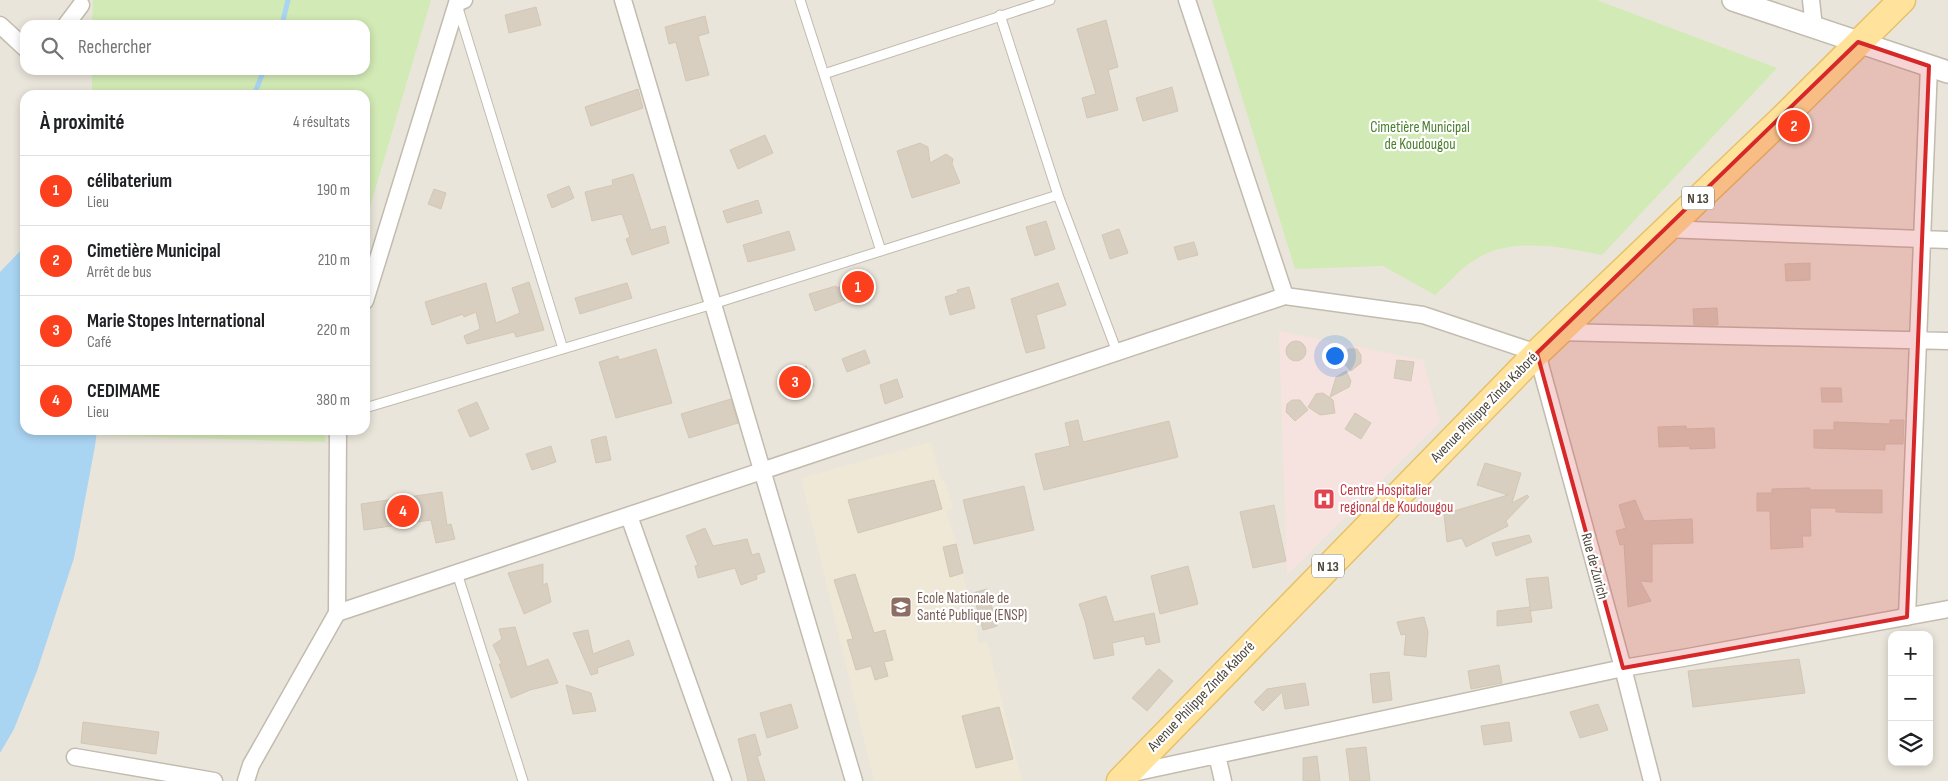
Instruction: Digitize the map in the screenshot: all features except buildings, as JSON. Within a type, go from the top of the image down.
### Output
[{"type":"main road","name":"N 13","points":[[1858,42],[1902,0]]},
{"type":"main road","name":"Avenue Philippe Zinda Kaboré","points":[[1122,778],[1537,352],[1782,119],[1858,42]]},
{"type":"street","points":[[624,0],[854,781]]},
{"type":"street","points":[[1187,0],[1285,296]]},
{"type":"street","points":[[1733,0],[1938,69],[1922,240],[1907,617]]},
{"type":"street","points":[[1810,0],[1814,27]]},
{"type":"street","points":[[370,285],[461,1]]},
{"type":"street","points":[[70,20],[81,5]]},
{"type":"street","points":[[0,25],[20,43]]},
{"type":"street","points":[[1665,229],[1948,240]]},
{"type":"street","points":[[337,613],[1285,296],[1424,315],[1537,352]]},
{"type":"street","points":[[1558,332],[1948,341]]},
{"type":"street","name":"Rue de Zurich","points":[[1537,352],[1652,781]]},
{"type":"street","points":[[246,781],[251,765],[337,613],[338,435]]},
{"type":"street","points":[[629,516],[723,781]]},
{"type":"street","points":[[1122,778],[1217,755],[1623,668],[1948,609]]},
{"type":"street","points":[[1217,755],[1223,781]]},
{"type":"street","points":[[75,757],[214,781]]},
{"type":"lane","points":[[800,0],[880,251]]},
{"type":"lane","points":[[824,74],[1050,0]]},
{"type":"lane","points":[[461,1],[563,349]]},
{"type":"lane","points":[[1000,15],[1058,195],[1117,352]]},
{"type":"lane","points":[[370,407],[713,304],[1058,195]]},
{"type":"lane","points":[[457,573],[523,781]]},
{"type":"highlighted area","points":[[1858,42],[1929,66],[1907,617],[1623,668],[1537,353]]},
{"type":"shaded area","points":[[0,0],[1948,0],[1948,781],[0,781]]},
{"type":"shaded area","name":"Centre Hospitalier regional de Koudougou","points":[[1279,331],[1423,360],[1440,422],[1287,575]]},
{"type":"shaded area","name":"Ecole Nationale de Santé Publique (ENSP)","points":[[931,442],[941,481],[944,480],[953,508],[946,511],[956,544],[979,643],[987,642],[1022,781],[874,781],[801,478]]},
{"type":"green space","points":[[93,0],[431,0],[370,207],[370,90],[92,90],[92,75],[370,75],[370,20],[92,20]]},
{"type":"green space","name":"Cimetière Municipal de Koudougou","points":[[1212,0],[1597,0],[1777,68],[1602,255],[1553,247],[1519,246],[1503,248],[1487,253],[1473,261],[1435,295],[1383,266],[1295,269]]},
{"type":"green space","points":[[88,435],[326,435],[325,442]]},
{"type":"water","points":[[20,251],[20,435],[96,435],[74,558],[37,671],[14,729],[0,753],[0,272]]},
{"type":"waterway","points":[[283,20],[288,0]]},
{"type":"waterway","points":[[256,90],[262,75]]},
{"type":"place","name":"Cimetière Municipal","points":[[1794,126]]},
{"type":"place","name":"célibaterium","points":[[858,287]]},
{"type":"place","name":"Marie Stopes International","points":[[795,382]]},
{"type":"place","name":"Centre Hospitalier regional de Koudougou","points":[[1324,499]]},
{"type":"place","name":"CEDIMAME","points":[[403,511]]},
{"type":"place","name":"Ecole Nationale de Santé Publique (ENSP)","points":[[901,607]]}]
